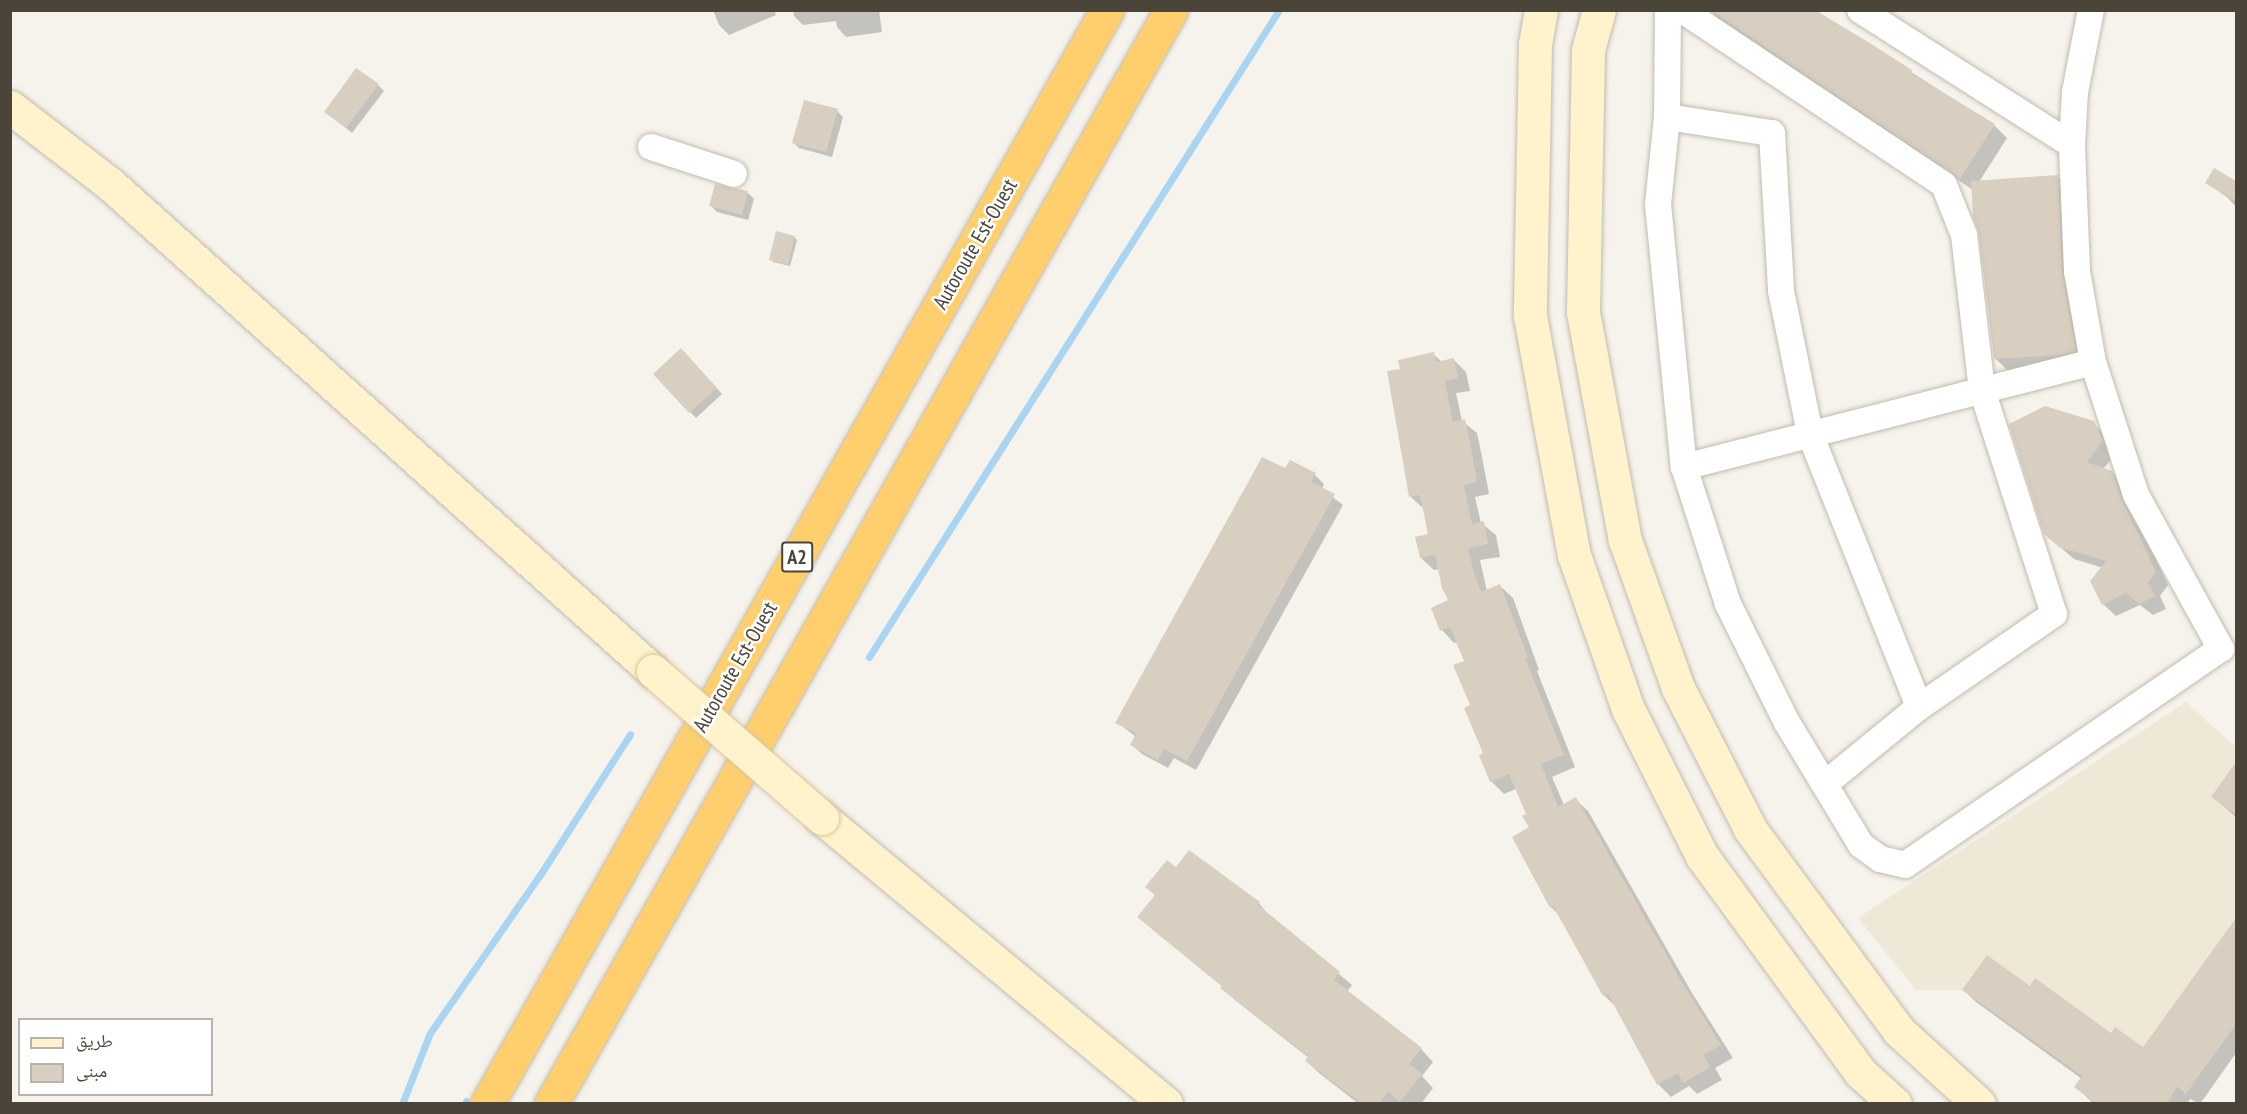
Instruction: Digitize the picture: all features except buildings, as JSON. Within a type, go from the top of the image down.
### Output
[{"type":"highway","name":"Autoroute Est-Ouest","points":[[487,1104],[1107,10]]},
{"type":"highway","points":[[551,1104],[1171,10]]},
{"type":"main road","points":[[1541,10],[1535,44],[1530,316],[1574,555],[1628,709],[1702,856],[1861,1073],[1895,1104]]},
{"type":"main road","points":[[1599,10],[1588,50],[1583,312],[1625,540],[1678,688],[1750,829],[1899,1031],[1979,1104]]},
{"type":"main road","points":[[10,107],[110,184],[653,671],[822,818],[1166,1104]]},
{"type":"street","points":[[1668,10],[1666,117],[1658,204],[1684,467],[1728,604],[1786,721],[1826,783],[1861,845],[1881,860],[1905,865],[2222,649],[2136,495],[2093,362],[2077,271],[2072,145],[2075,92],[2091,10]]},
{"type":"street","points":[[1682,10],[1944,184],[1964,235],[1982,390],[2054,614],[1919,707],[1826,783]]},
{"type":"street","points":[[1860,10],[2072,145]]},
{"type":"street","points":[[1666,117],[1772,133],[1781,291],[1810,434],[1919,707]]},
{"type":"street","points":[[651,147],[734,174]]},
{"type":"street","points":[[1684,467],[2093,362]]},
{"type":"shaded area","points":[[2186,702],[2233,745],[2236,743],[2236,1024],[2186,1094],[2177,1088],[2167,1103],[2097,1103],[2074,1087],[2082,1076],[1962,990],[1916,990],[1858,918]]},
{"type":"waterway","points":[[869,657],[1279,10]]},
{"type":"waterway","points":[[402,1104],[430,1033],[540,875],[630,734]]}]
